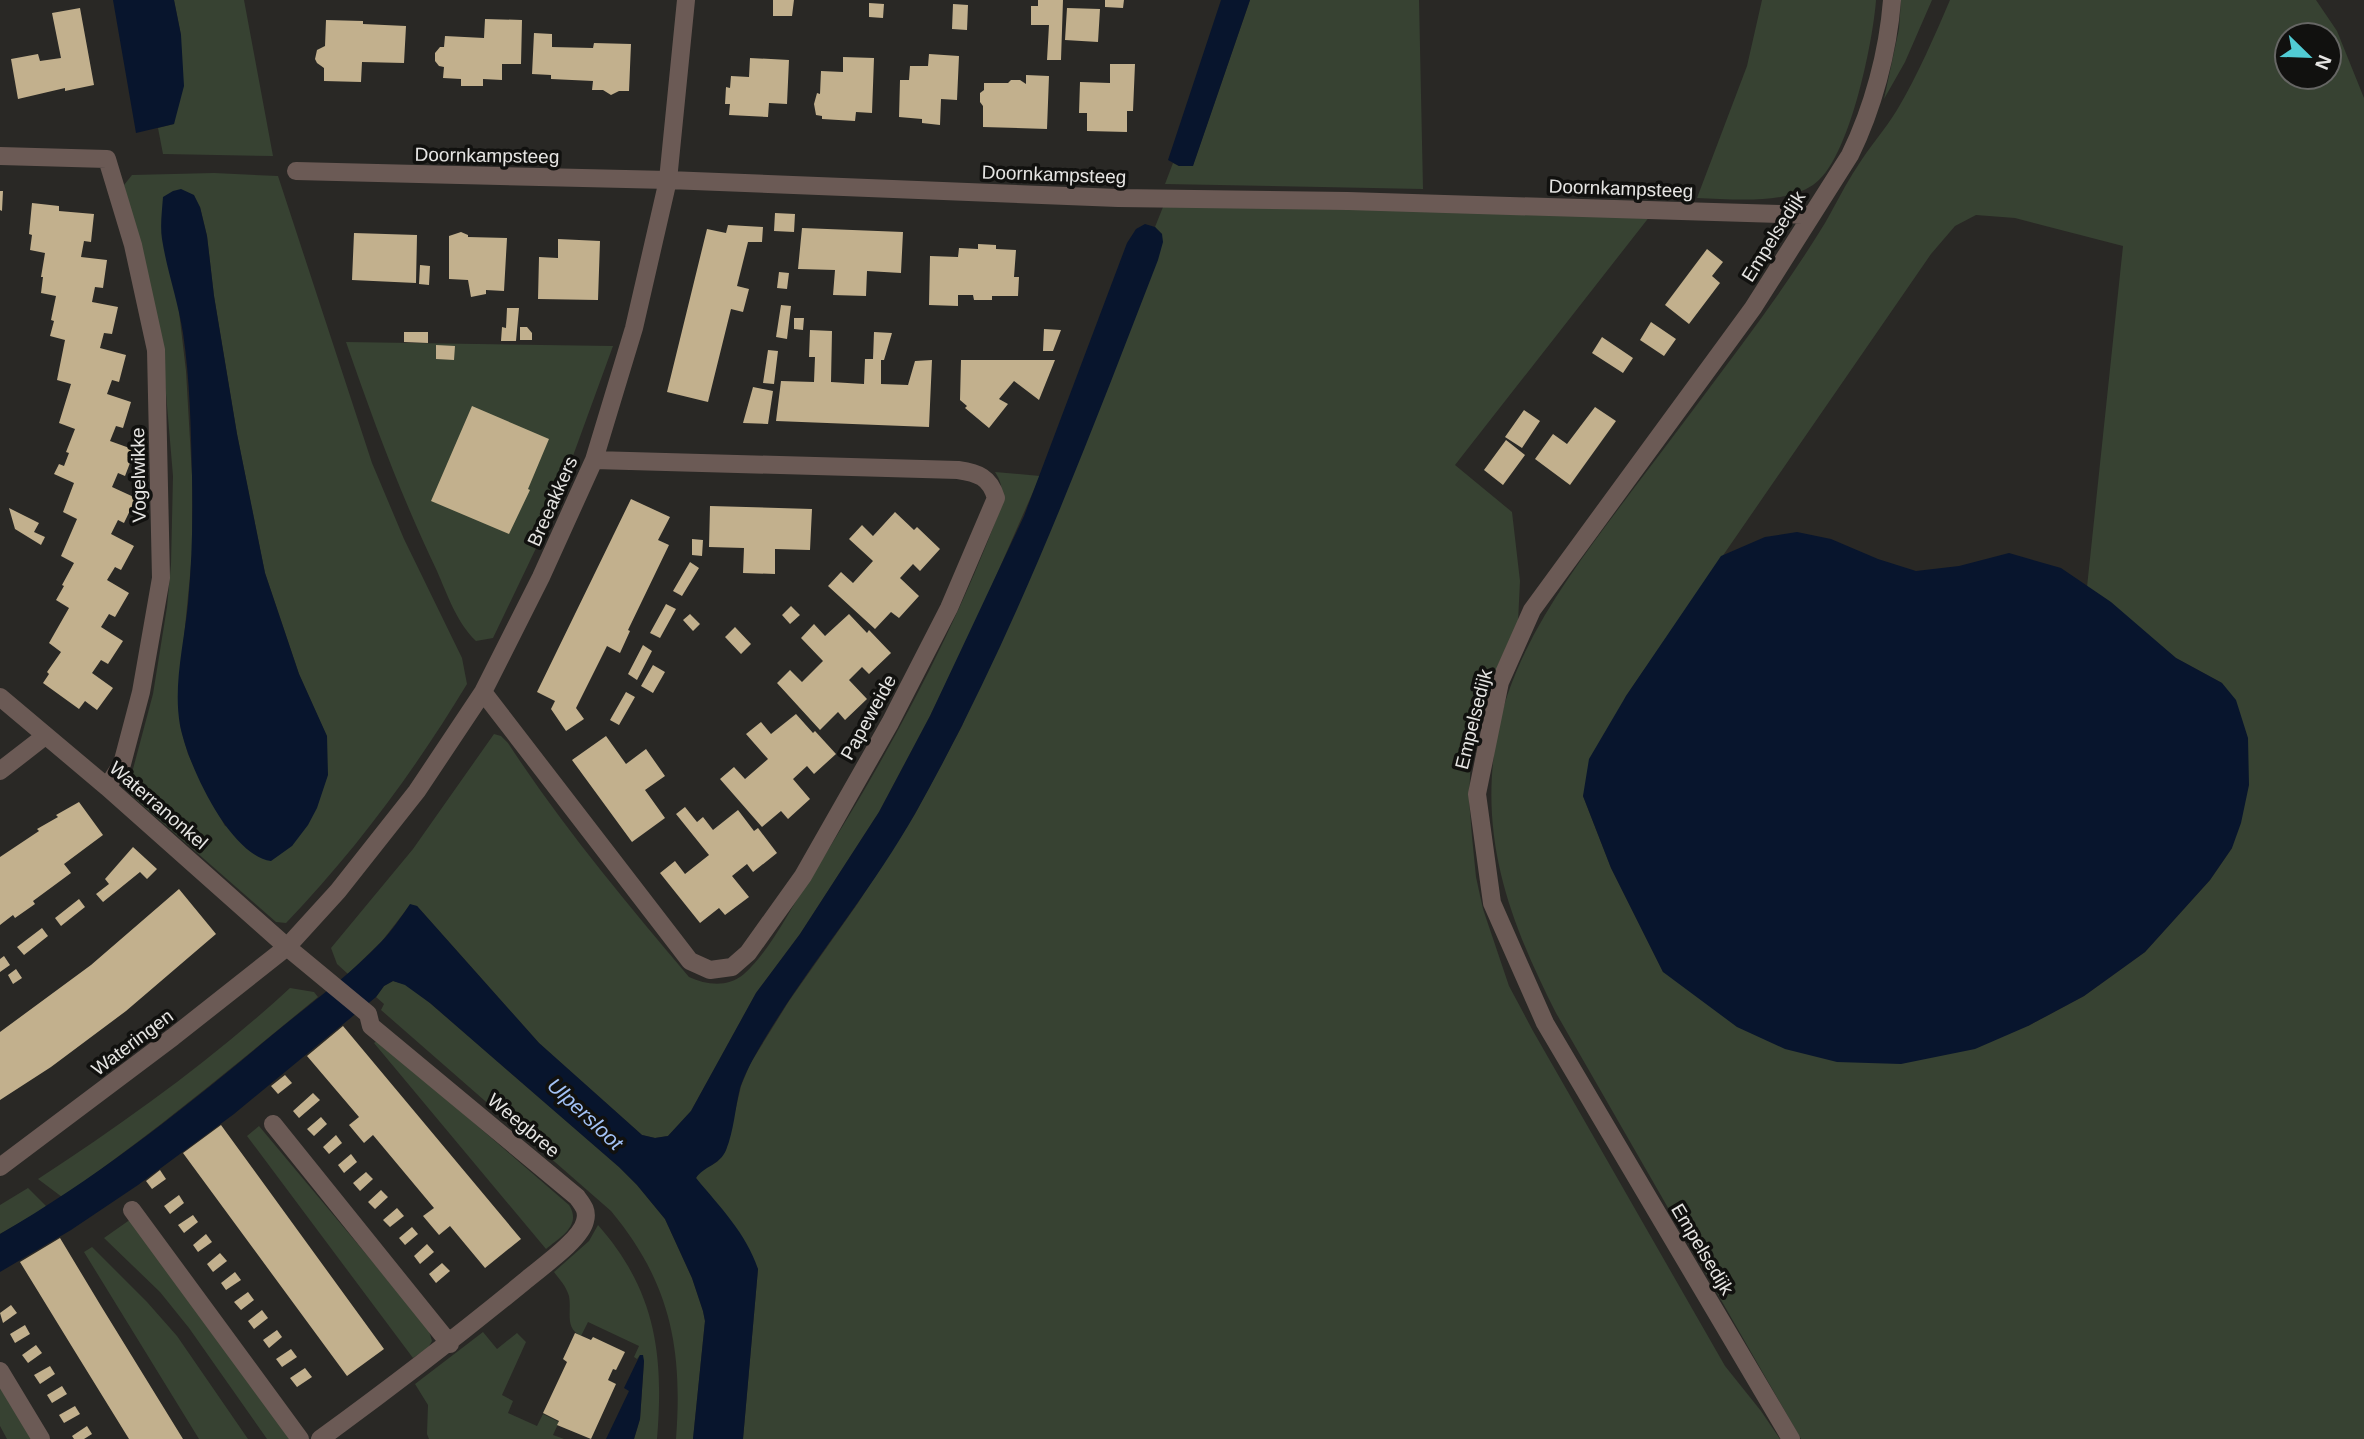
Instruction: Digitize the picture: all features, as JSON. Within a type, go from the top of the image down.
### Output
[{"type":"street","name":"Breeakkers","points":[[288,947],[338,891],[417,791],[483,692],[541,577],[594,460],[634,328],[668,180],[686,0]]},
{"type":"street","name":"Empelsedijk","points":[[1791,1439],[1545,1023],[1492,903],[1477,794],[1500,682],[1532,610],[1753,308],[1850,155],[1862,130],[1882,62],[1892,0]]},
{"type":"street","name":"Vogelwikke","points":[[0,156],[107,159],[133,245],[156,350],[161,578],[138,704],[122,764],[107,787]]},
{"type":"street","name":"Doornkampsteeg","points":[[296,171],[668,180],[1118,198],[1182,197],[1811,215]]},
{"type":"street","name":"Papeweide","points":[[483,692],[690,961],[710,970],[732,967],[748,953],[803,876],[890,723],[949,608],[996,498],[992,485],[978,473],[958,470],[594,460]]},
{"type":"street","name":"Waterranonkel","points":[[0,697],[107,787],[288,947]]},
{"type":"street","points":[[0,771],[45,736]]},
{"type":"street","name":"Weegbree","points":[[288,947],[368,1014],[371,1026],[577,1197],[586,1209],[585,1223],[575,1237],[450,1344],[320,1439]]},
{"type":"street","name":"Wateringen","points":[[0,1167],[288,947]]},
{"type":"street","points":[[273,1124],[450,1344]]},
{"type":"street","points":[[132,1210],[300,1439]]},
{"type":"street","points":[[0,1371],[41,1439]]},
{"type":"green space","points":[[174,0],[244,0],[273,156],[163,154],[158,128],[174,124],[181,35]]},
{"type":"green space","points":[[1250,0],[1419,0],[1423,189],[1165,184],[1173,163],[1179,166],[1193,165]]},
{"type":"green space","points":[[1762,0],[1876,0],[1870,43],[1857,100],[1838,152],[1826,172],[1813,185],[1787,196],[1772,198],[1697,198],[1747,66]]},
{"type":"green space","points":[[1901,0],[1932,0],[1905,62],[1884,99],[1899,29]]},
{"type":"green space","points":[[1950,0],[2316,0],[2330,21],[2273,21],[2273,91],[2343,91],[2343,46],[2364,98],[2364,1439],[1801,1439],[1556,1013],[1525,947],[1513,914],[1496,847],[1492,777],[1496,740],[1504,705],[1531,640],[1568,578],[1786,284],[1867,152],[1905,97]],"holes":[[[1976,215],[2015,218],[2123,246],[2087,587],[2176,658],[2222,683],[2232,848],[2210,880],[2145,952],[2084,996],[2028,1026],[1663,972],[1611,868],[1583,796],[1626,696],[1931,254],[1955,226]]]},
{"type":"green space","points":[[214,173],[278,176],[372,463],[404,539],[462,658],[467,684],[427,747],[360,838],[286,923],[276,922],[131,795],[133,769],[153,694],[167,607],[173,476],[161,335],[124,185],[132,175]],"holes":[[[200,207],[207,236],[237,434],[265,573],[299,674],[327,737],[292,846],[225,826],[188,754],[180,725],[178,699],[192,555],[192,475],[186,371],[178,303]]]},
{"type":"green space","points":[[1165,202],[1650,216],[1455,465],[1512,512],[1520,581],[1518,622],[1481,711],[1471,755],[1469,799],[1476,877],[1483,909],[1509,986],[1533,1031],[1725,1366],[1780,1439],[743,1439],[758,1269],[696,1178],[700,1171],[717,1162],[726,1150],[741,1086],[750,1064],[789,1001],[858,903],[915,814],[962,726],[1162,234],[1155,227]]},
{"type":"green space","points":[[346,342],[613,346],[550,519],[493,638],[476,641],[453,608],[411,515]]},
{"type":"green space","points":[[995,472],[1040,476],[982,608],[930,716],[879,812],[800,934],[756,993],[691,1111],[668,1136],[655,1138],[642,1135],[539,1043],[417,906],[410,905],[382,941],[348,974],[337,964],[331,948],[413,849],[494,734],[501,736],[508,743],[572,833],[689,977],[717,984],[731,982],[744,974],[770,943],[836,837],[889,746],[938,653],[961,605],[1001,507],[1002,489]]},
{"type":"green space","points":[[393,981],[405,984],[430,1003],[619,1167],[665,1219],[692,1278],[705,1321],[693,1439],[676,1439],[677,1375],[668,1318],[659,1290],[631,1237],[611,1211],[381,1010],[384,1004],[376,997],[384,986]]},
{"type":"green space","points":[[290,988],[314,992],[318,997],[128,1149],[62,1197],[38,1179],[168,1089]]},
{"type":"green space","points":[[378,1040],[569,1205],[573,1219],[563,1235],[546,1249],[374,1043]]},
{"type":"green space","points":[[259,1126],[428,1328],[432,1341],[428,1348],[413,1358],[247,1136]]},
{"type":"green space","points":[[28,1188],[47,1207],[0,1234],[0,1205]]},
{"type":"green space","points":[[131,1219],[287,1432],[289,1439],[267,1439],[189,1328],[160,1292],[104,1238]]},
{"type":"green space","points":[[598,1225],[633,1274],[652,1325],[659,1379],[657,1439],[634,1439],[640,1419],[644,1361],[640,1355],[637,1359],[634,1357],[639,1346],[588,1322],[581,1336],[576,1333],[570,1319],[568,1292],[554,1272],[589,1241]]},
{"type":"green space","points":[[92,1247],[177,1336],[248,1439],[199,1439],[84,1252]]},
{"type":"green space","points":[[483,1332],[497,1349],[517,1333],[526,1342],[502,1395],[513,1401],[508,1413],[537,1426],[543,1414],[559,1422],[553,1435],[564,1439],[429,1439],[428,1405],[415,1384]]},
{"type":"green space","points":[[0,1385],[33,1439],[7,1439],[0,1426]]},
{"type":"water","points":[[113,0],[174,0],[181,35],[184,86],[174,124],[136,133]]},
{"type":"water","points":[[1221,0],[1250,0],[1193,166],[1179,166],[1168,160]]},
{"type":"water","points":[[181,189],[194,195],[207,236],[237,434],[265,573],[299,674],[327,736],[328,775],[317,808],[292,846],[271,861],[255,855],[240,843],[212,805],[191,761],[180,725],[178,680],[188,604],[192,540],[191,422],[183,333],[164,251],[161,224],[163,197]]},
{"type":"water","name":"Ulpersloot","points":[[1145,224],[1155,227],[1162,234],[1163,242],[1158,260],[1047,540],[985,678],[952,745],[898,842],[779,1015],[755,1056],[740,1088],[726,1150],[696,1178],[739,1232],[758,1269],[743,1439],[693,1439],[705,1321],[692,1278],[665,1219],[619,1167],[430,1003],[405,985],[393,981],[234,1114],[138,1185],[71,1230],[0,1272],[0,1234],[71,1190],[140,1141],[328,991],[385,938],[410,904],[417,906],[539,1043],[642,1135],[655,1138],[668,1136],[691,1111],[756,993],[800,934],[879,812],[930,716],[1024,516],[1127,243],[1136,229]]},
{"type":"water","points":[[1797,532],[1831,539],[1878,559],[1916,571],[1959,566],[2009,553],[2061,568],[2111,602],[2176,658],[2222,683],[2236,700],[2248,738],[2249,785],[2241,823],[2232,848],[2210,880],[2145,952],[2084,996],[2028,1026],[1975,1049],[1901,1064],[1837,1062],[1785,1049],[1737,1027],[1663,972],[1611,868],[1583,796],[1589,759],[1626,696],[1721,556],[1765,537]]},
{"type":"water","points":[[640,1355],[643,1355],[644,1361],[640,1419],[634,1439],[606,1439],[629,1391],[624,1388]]},
{"type":"building","points":[[773,0],[794,0],[792,16],[773,16]]},
{"type":"building","points":[[1038,0],[1063,0],[1061,60],[1047,60],[1049,25],[1031,25],[1031,6],[1038,6]]},
{"type":"building","points":[[1105,0],[1124,0],[1123,8],[1105,7]]},
{"type":"building","points":[[869,3],[884,4],[883,18],[869,17]]},
{"type":"building","points":[[953,4],[968,5],[967,30],[952,29]]},
{"type":"building","points":[[80,8],[94,85],[65,91],[65,88],[18,99],[11,59],[38,54],[40,61],[61,58],[52,13]]},
{"type":"building","points":[[1067,8],[1100,9],[1098,42],[1065,40]]},
{"type":"building","points":[[485,19],[522,20],[521,64],[502,64],[502,80],[483,79],[483,86],[461,86],[461,79],[443,78],[444,67],[435,61],[435,53],[440,47],[444,47],[445,36],[484,38]]},
{"type":"building","points":[[326,20],[406,26],[404,63],[362,62],[361,82],[324,81],[324,68],[315,59],[317,50],[325,46]]},
{"type":"building","points":[[534,33],[552,34],[552,47],[593,48],[594,43],[631,44],[629,91],[619,91],[611,95],[603,90],[592,90],[593,81],[551,79],[551,75],[532,74]]},
{"type":"building","points":[[929,54],[959,56],[957,100],[941,99],[940,125],[922,123],[922,119],[899,117],[900,80],[909,80],[910,66],[928,66]]},
{"type":"building","points":[[843,57],[874,58],[872,113],[856,112],[855,121],[822,119],[822,116],[816,115],[814,104],[817,93],[820,94],[821,71],[843,72]]},
{"type":"building","points":[[750,58],[789,60],[787,104],[769,103],[768,117],[729,115],[730,104],[725,104],[726,87],[730,88],[731,76],[749,77]]},
{"type":"building","points":[[1110,64],[1135,64],[1133,111],[1127,111],[1127,132],[1087,131],[1087,113],[1079,113],[1080,82],[1110,83]]},
{"type":"building","points":[[1026,75],[1049,76],[1047,129],[983,127],[980,93],[984,90],[984,83],[1020,80],[1026,84]]},
{"type":"building","points":[[0,191],[3,191],[2,211],[0,210]]},
{"type":"building","points":[[32,203],[59,206],[59,211],[94,214],[91,242],[84,241],[81,257],[107,260],[103,288],[95,287],[92,302],[118,307],[112,334],[104,333],[100,348],[126,355],[119,382],[112,380],[107,394],[131,402],[123,428],[116,426],[110,441],[135,450],[125,476],[118,473],[112,487],[136,498],[124,523],[118,520],[111,534],[134,546],[121,570],[115,567],[107,580],[129,593],[115,617],[109,614],[101,627],[123,641],[108,664],[101,660],[92,673],[113,688],[97,710],[85,701],[79,709],[43,683],[61,652],[49,643],[69,608],[56,600],[74,563],[61,556],[77,519],[63,512],[74,483],[54,474],[59,464],[64,466],[75,429],[59,423],[71,384],[57,380],[65,340],[50,336],[56,296],[41,293],[45,253],[30,250]]},
{"type":"building","points":[[775,213],[795,214],[794,232],[774,231]]},
{"type":"building","points":[[728,225],[763,227],[762,242],[748,242],[737,286],[749,289],[743,312],[731,309],[708,402],[667,392],[707,229],[726,233]]},
{"type":"building","points":[[802,228],[903,232],[901,273],[867,271],[866,296],[833,295],[835,270],[798,269]]},
{"type":"building","points":[[461,232],[468,237],[507,238],[504,291],[486,290],[486,294],[471,297],[468,280],[449,279],[449,236]]},
{"type":"building","points":[[354,233],[417,235],[416,283],[352,280]]},
{"type":"building","points":[[558,239],[600,241],[598,300],[538,299],[539,257],[558,258]]},
{"type":"building","points":[[978,244],[996,245],[996,249],[1016,250],[1014,277],[1019,277],[1018,296],[992,296],[992,300],[974,300],[973,295],[958,295],[958,306],[929,305],[930,256],[958,257],[959,248],[978,249]]},
{"type":"building","points":[[1707,249],[1723,262],[1712,276],[1720,283],[1689,324],[1665,305]]},
{"type":"building","points":[[420,265],[430,266],[429,285],[419,284]]},
{"type":"building","points":[[779,272],[789,273],[787,289],[777,288]]},
{"type":"building","points":[[781,305],[791,306],[787,339],[776,337]]},
{"type":"building","points":[[507,308],[519,308],[516,341],[501,341],[502,327],[506,328]]},
{"type":"building","points":[[794,318],[804,318],[803,330],[794,329]]},
{"type":"building","points":[[1651,322],[1676,339],[1664,356],[1640,340]]},
{"type":"building","points":[[520,327],[527,327],[532,333],[532,340],[520,340]]},
{"type":"building","points":[[1044,329],[1061,330],[1053,351],[1043,351]]},
{"type":"building","points":[[810,330],[832,331],[831,382],[864,384],[865,359],[873,359],[874,332],[892,333],[884,360],[881,360],[881,384],[908,385],[915,361],[932,360],[929,427],[776,421],[781,381],[814,382],[815,357],[809,357]]},
{"type":"building","points":[[404,332],[428,332],[428,343],[404,342]]},
{"type":"building","points":[[1602,337],[1633,358],[1623,373],[1592,353]]},
{"type":"building","points":[[436,345],[455,346],[454,360],[436,359]]},
{"type":"building","points":[[768,350],[778,351],[774,384],[763,383]]},
{"type":"building","points":[[961,360],[1055,360],[1039,400],[1014,381],[999,399],[1008,404],[989,428],[965,408],[967,406],[960,400]]},
{"type":"building","points":[[753,387],[773,391],[768,424],[743,423]]},
{"type":"building","points":[[472,406],[549,439],[528,489],[530,490],[509,534],[431,501]]},
{"type":"building","points":[[1595,407],[1616,421],[1570,485],[1535,459],[1553,434],[1567,444]]},
{"type":"building","points":[[1524,410],[1540,421],[1522,448],[1505,437]]},
{"type":"building","points":[[1506,440],[1525,455],[1503,485],[1484,470]]},
{"type":"building","points":[[631,499],[670,517],[658,540],[669,545],[628,630],[630,631],[620,653],[607,646],[576,708],[584,719],[566,731],[551,709],[555,701],[537,692]]},
{"type":"building","points":[[710,506],[812,509],[810,550],[775,549],[775,574],[743,573],[744,548],[709,547]]},
{"type":"building","points":[[9,508],[39,523],[34,532],[45,537],[41,545],[15,529]]},
{"type":"building","points":[[895,512],[914,530],[917,527],[940,549],[920,571],[913,564],[900,578],[919,596],[899,618],[891,612],[875,629],[828,586],[841,572],[853,583],[873,561],[849,539],[862,525],[873,536]]},
{"type":"building","points":[[692,539],[703,540],[702,556],[692,555]]},
{"type":"building","points":[[690,562],[699,568],[682,596],[673,591]]},
{"type":"building","points":[[666,604],[676,609],[660,638],[650,633]]},
{"type":"building","points":[[791,606],[800,615],[790,624],[782,615]]},
{"type":"building","points":[[690,614],[700,624],[693,631],[683,620]]},
{"type":"building","points":[[849,614],[891,653],[869,674],[862,667],[849,680],[867,699],[845,720],[838,712],[820,730],[777,683],[790,670],[802,682],[823,661],[801,638],[814,624],[825,636]]},
{"type":"building","points":[[735,627],[751,644],[741,654],[725,637]]},
{"type":"building","points":[[643,645],[652,651],[637,680],[628,674]]},
{"type":"building","points":[[653,665],[665,672],[653,693],[641,686]]},
{"type":"building","points":[[626,692],[635,697],[619,725],[610,720]]},
{"type":"building","points":[[796,714],[836,754],[814,774],[807,766],[793,779],[810,799],[788,819],[781,811],[762,827],[720,779],[734,767],[745,779],[768,759],[746,734],[761,722],[771,734]]},
{"type":"building","points":[[606,736],[626,764],[646,749],[665,776],[645,790],[665,818],[632,842],[572,760]]},
{"type":"building","points":[[79,802],[103,835],[64,864],[71,873],[33,901],[35,904],[0,925],[0,857],[58,817],[56,815]]},
{"type":"building","points":[[685,807],[697,822],[703,817],[713,830],[738,810],[754,831],[758,828],[777,853],[753,872],[747,864],[732,876],[749,897],[725,915],[719,908],[700,923],[660,873],[675,861],[685,874],[709,855],[676,814]]},
{"type":"building","points":[[133,847],[157,869],[147,879],[140,872],[103,902],[96,894],[109,884],[105,879]]},
{"type":"building","points":[[179,889],[216,934],[126,1011],[51,1067],[0,1100],[0,1032],[91,965]]},
{"type":"building","points":[[79,899],[85,907],[61,926],[55,918]]},
{"type":"building","points":[[42,928],[48,936],[24,955],[17,947]]},
{"type":"building","points":[[4,956],[10,965],[0,972],[0,959]]},
{"type":"building","points":[[16,969],[22,978],[13,984],[8,975]]},
{"type":"building","points":[[343,1026],[521,1239],[485,1268],[450,1226],[439,1235],[423,1216],[434,1208],[373,1135],[364,1143],[349,1125],[359,1117],[307,1056]]},
{"type":"building","points":[[285,1075],[292,1083],[278,1094],[271,1086]]},
{"type":"building","points":[[313,1093],[320,1100],[299,1118],[293,1111]]},
{"type":"building","points":[[321,1117],[327,1124],[314,1136],[307,1129]]},
{"type":"building","points":[[221,1125],[384,1349],[347,1376],[183,1153]]},
{"type":"building","points":[[336,1135],[342,1143],[329,1154],[323,1147]]},
{"type":"building","points":[[351,1154],[357,1162],[344,1173],[338,1165]]},
{"type":"building","points":[[160,1170],[166,1179],[152,1189],[146,1181]]},
{"type":"building","points":[[366,1172],[373,1179],[360,1191],[353,1183]]},
{"type":"building","points":[[381,1190],[388,1197],[375,1209],[368,1202]]},
{"type":"building","points":[[179,1195],[184,1203],[170,1214],[164,1206]]},
{"type":"building","points":[[397,1208],[404,1216],[390,1227],[383,1220]]},
{"type":"building","points":[[193,1215],[198,1222],[184,1233],[178,1225]]},
{"type":"building","points":[[412,1227],[418,1234],[405,1245],[399,1238]]},
{"type":"building","points":[[206,1234],[212,1242],[198,1252],[193,1245]]},
{"type":"building","points":[[60,1238],[183,1439],[129,1439],[20,1262]]},
{"type":"building","points":[[427,1244],[434,1252],[420,1264],[414,1256]]},
{"type":"building","points":[[220,1253],[227,1261],[213,1272],[207,1264]]},
{"type":"building","points":[[442,1263],[450,1271],[436,1283],[429,1274]]},
{"type":"building","points":[[235,1272],[241,1280],[226,1290],[221,1283]]},
{"type":"building","points":[[248,1292],[254,1300],[241,1310],[234,1302]]},
{"type":"building","points":[[11,1305],[17,1313],[3,1323],[0,1313]]},
{"type":"building","points":[[262,1310],[268,1318],[254,1329],[248,1321]]},
{"type":"building","points":[[25,1325],[30,1334],[15,1343],[10,1334]]},
{"type":"building","points":[[277,1330],[282,1337],[269,1348],[263,1340]]},
{"type":"building","points":[[575,1333],[591,1340],[593,1337],[625,1352],[608,1380],[616,1384],[591,1439],[557,1425],[559,1421],[543,1413],[567,1362],[563,1359]]},
{"type":"building","points":[[36,1345],[42,1353],[28,1363],[22,1355]]},
{"type":"building","points":[[291,1349],[297,1357],[282,1367],[276,1359]]},
{"type":"building","points":[[50,1366],[55,1374],[40,1384],[34,1375]]},
{"type":"building","points":[[305,1368],[312,1377],[297,1387],[290,1378]]},
{"type":"building","points":[[62,1386],[67,1394],[52,1403],[47,1395]]},
{"type":"building","points":[[75,1406],[80,1414],[64,1423],[59,1415]]},
{"type":"building","points":[[87,1426],[92,1434],[84,1439],[74,1439],[72,1436]]}]
